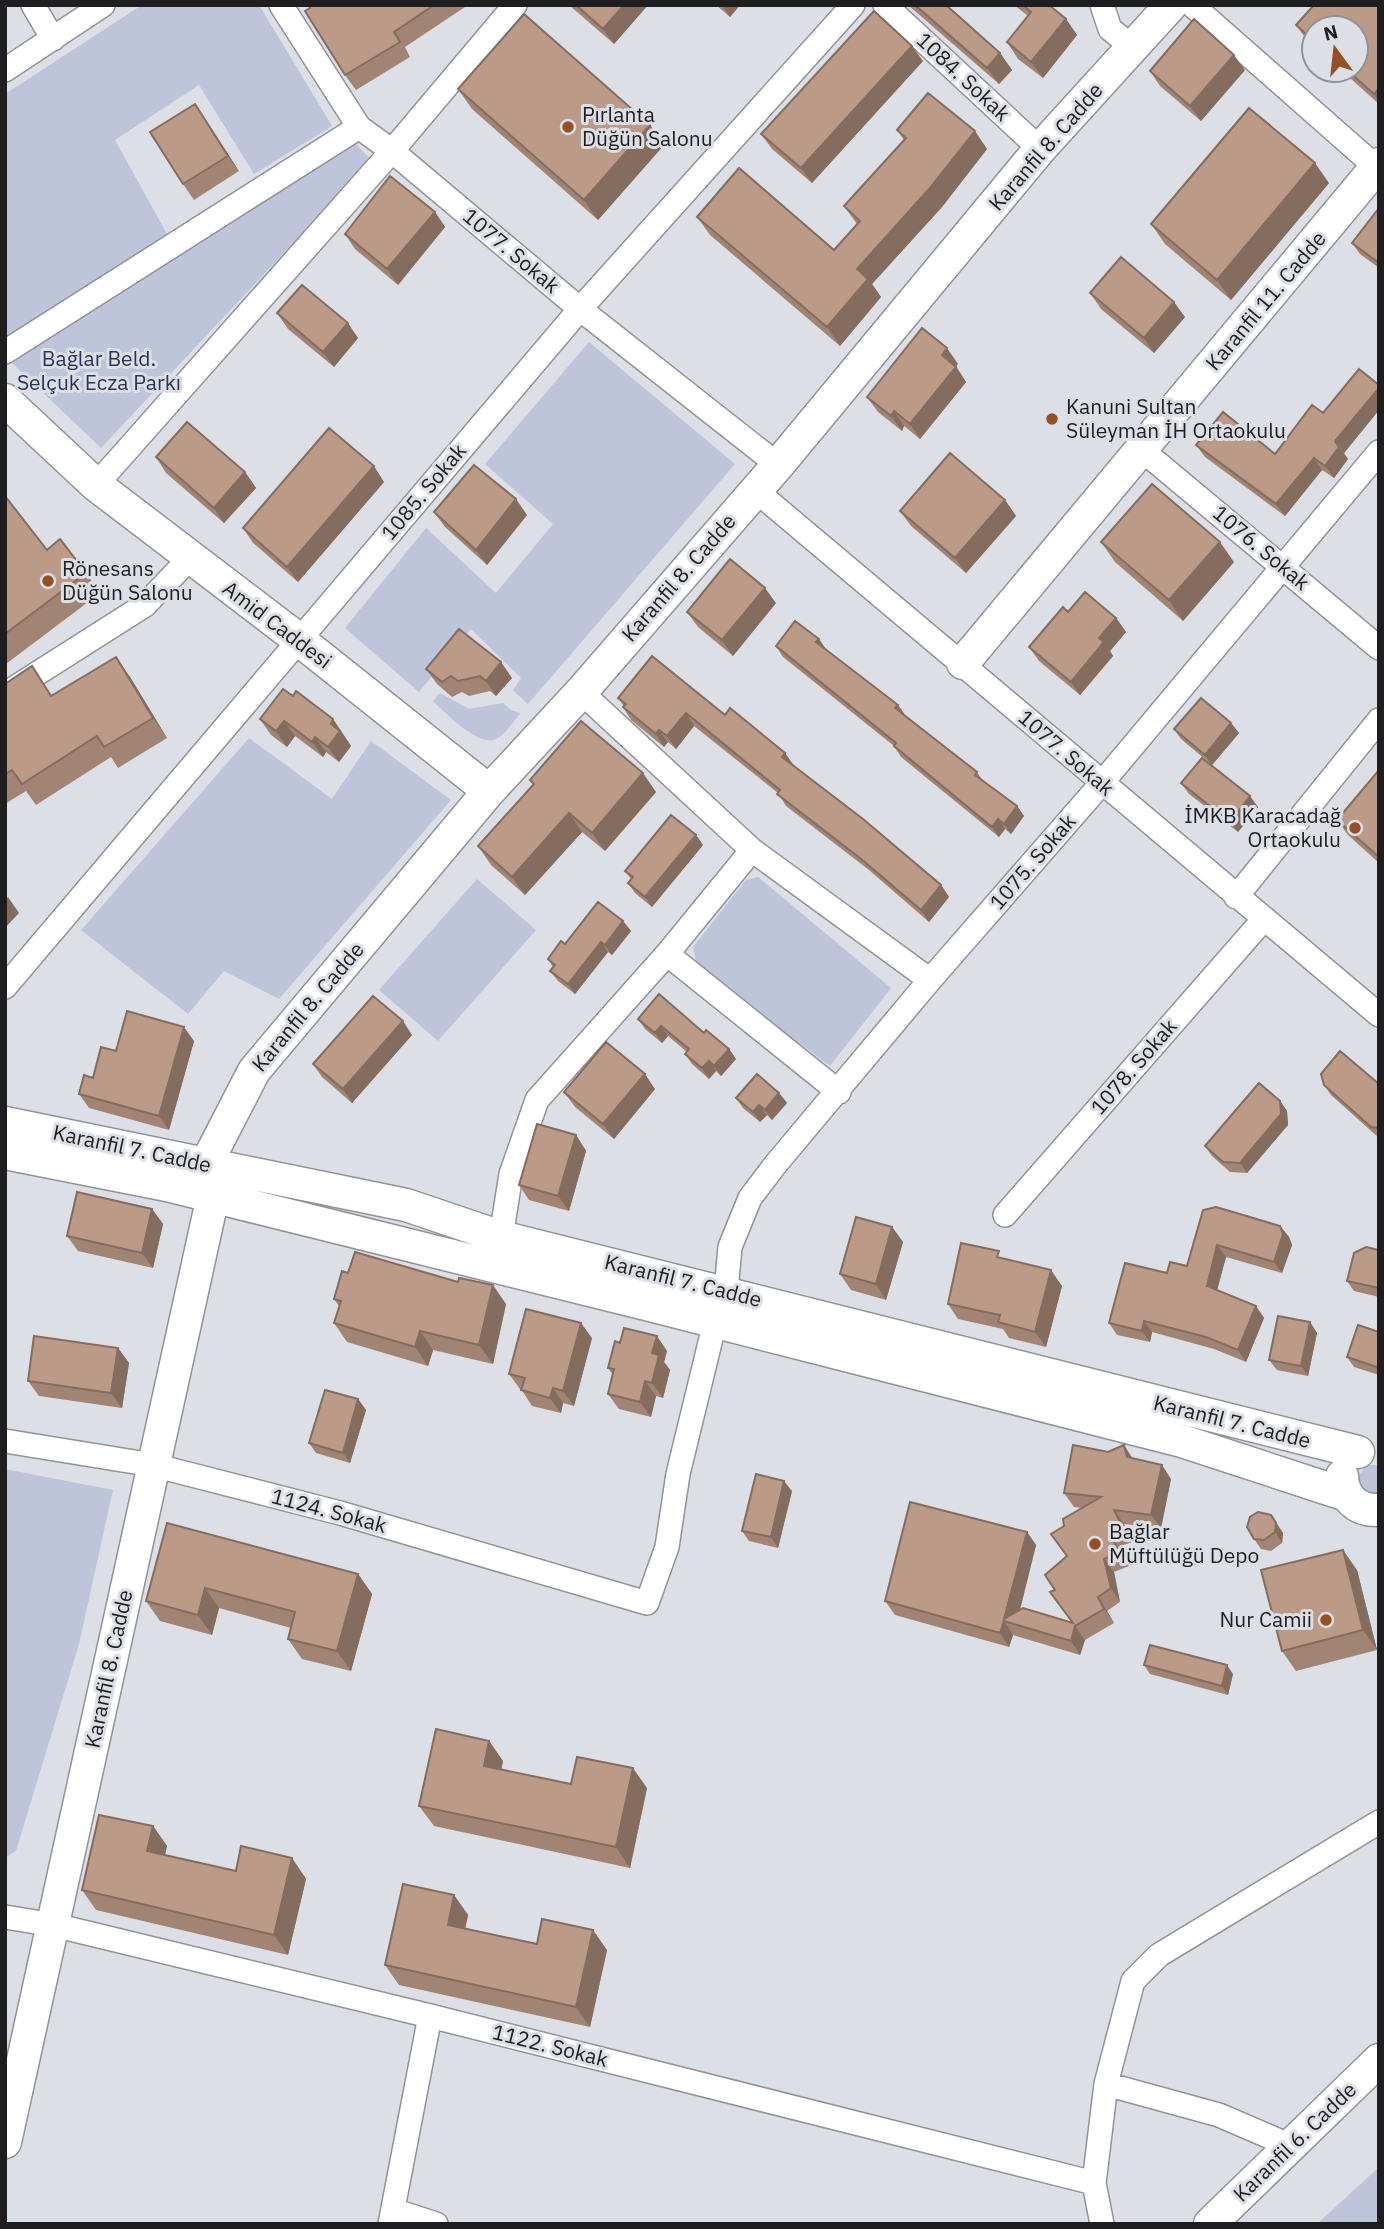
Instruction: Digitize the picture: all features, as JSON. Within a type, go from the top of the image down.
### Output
[{"type":"street","points":[[33,5],[53,39]]},
{"type":"street","points":[[5,70],[103,5]]},
{"type":"street","name":"1077. Sokak","points":[[281,5],[359,127],[392,151],[580,309],[778,465]]},
{"type":"street","points":[[96,485],[392,151],[515,5]]},
{"type":"street","name":"1085. Sokak","points":[[5,987],[580,309],[853,5]]},
{"type":"street","name":"1084. Sokak","points":[[885,5],[1040,149]]},
{"type":"street","points":[[1102,5],[1110,29],[1134,48]]},
{"type":"street","name":"Karanfil 8. Cadde","points":[[206,1164],[254,1071],[489,791],[581,692],[778,465],[1040,149],[1171,5]]},
{"type":"street","points":[[1192,5],[1377,166]]},
{"type":"street","points":[[5,352],[359,127]]},
{"type":"street","name":"Karanfil 11. Cadde","points":[[963,663],[1377,166]]},
{"type":"street","name":"Amid Caddesi","points":[[5,400],[96,485],[298,639],[489,791]]},
{"type":"street","name":"1076. Sokak","points":[[1142,450],[1379,648]]},
{"type":"street","name":"1075. Sokak","points":[[726,1291],[730,1247],[750,1198],[930,980],[1101,784],[1379,452]]},
{"type":"street","name":"1077. Sokak","points":[[755,489],[963,663],[1101,784],[1379,1015]]},
{"type":"street","points":[[5,694],[145,605],[190,558]]},
{"type":"street","points":[[581,692],[752,850],[930,980]]},
{"type":"street","points":[[1236,897],[1379,720]]},
{"type":"street","points":[[501,1237],[511,1174],[537,1100],[667,954],[752,850]]},
{"type":"street","name":"1078. Sokak","points":[[1005,1214],[1263,920]]},
{"type":"street","points":[[667,954],[839,1092]]},
{"type":"street","name":"Karanfil 7. Cadde","points":[[5,1123],[406,1205],[501,1237],[726,1291],[928,1345],[1369,1451]]},
{"type":"street","name":"Karanfil 7. Cadde","points":[[5,1153],[213,1196],[1182,1441],[1347,1495],[1361,1508],[1379,1510]]},
{"type":"street","name":"Karanfil 8. Cadde","points":[[5,2142],[213,1196]]},
{"type":"street","name":"1124. Sokak","points":[[5,1441],[153,1465],[340,1513],[647,1603],[667,1547],[678,1474],[715,1322]]},
{"type":"street","points":[[1347,1495],[1343,1486],[1345,1467],[1369,1451]]},
{"type":"street","points":[[1102,2224],[1094,2183],[1106,2084],[1133,1981],[1159,1955],[1379,1822]]},
{"type":"street","name":"1122. Sokak","points":[[5,1917],[54,1925],[430,2016],[1094,2183]]},
{"type":"street","points":[[430,2016],[391,2217],[436,2224]]},
{"type":"street","name":"Karanfil 6. Cadde","points":[[1210,2224],[1379,2060]]},
{"type":"street","points":[[1106,2084],[1219,2115],[1290,2146]]},
{"type":"green space","points":[[142,5],[259,5],[332,126],[254,174],[199,85],[115,140],[167,234],[9,336],[5,333],[5,94]]},
{"type":"green space","name":"Bağlar Beld. Selçuk Ecza Parkı","points":[[354,142],[371,160],[101,448],[12,363]]},
{"type":"green space","points":[[589,342],[735,464],[528,704],[513,690],[521,678],[471,629],[419,692],[345,628],[426,528],[496,593],[553,524],[485,464]]},
{"type":"green space","points":[[440,693],[469,709],[503,703],[520,713],[498,738],[482,739],[463,728],[433,701]]},
{"type":"green space","points":[[249,738],[332,799],[371,741],[451,800],[279,999],[224,971],[188,1014],[81,930]]},
{"type":"green space","points":[[758,877],[891,988],[830,1066],[697,966],[693,947],[746,880]]},
{"type":"green space","points":[[477,879],[536,930],[438,1041],[379,990]]},
{"type":"green space","points":[[1368,1465],[1379,1465],[1377,1496],[1362,1492],[1357,1477]]},
{"type":"green space","points":[[5,1469],[113,1490],[79,1644],[16,1851],[5,1858]]},
{"type":"green space","points":[[1379,2167],[1379,2224],[1317,2224]]},
{"type":"building","points":[[308,5],[434,5],[394,32],[400,42],[345,75],[305,11],[310,8]]},
{"type":"building","points":[[576,5],[624,5],[603,29]]},
{"type":"building","points":[[915,5],[946,5],[1000,53],[987,68]]},
{"type":"building","points":[[1023,5],[1049,5],[1066,19],[1031,62],[1007,42],[1031,12]]},
{"type":"building","points":[[1314,5],[1379,5],[1379,88],[1374,94],[1363,84],[1370,84],[1370,14],[1306,14]]},
{"type":"building","points":[[874,11],[912,46],[801,168],[761,134]]},
{"type":"building","name":"Pırlanta Düğün Salonu","points":[[524,14],[650,125],[584,200],[458,89]]},
{"type":"building","points":[[1194,19],[1234,55],[1190,106],[1150,71]]},
{"type":"building","points":[[928,93],[975,131],[929,189],[857,269],[868,279],[827,327],[697,217],[739,168],[834,250],[860,221],[844,206],[906,138],[897,130]]},
{"type":"building","points":[[195,104],[228,156],[183,184],[150,132]]},
{"type":"building","points":[[1249,108],[1315,163],[1217,280],[1151,224]]},
{"type":"building","points":[[390,176],[435,212],[387,269],[345,234]]},
{"type":"building","points":[[1379,208],[1379,263],[1352,243]]},
{"type":"building","points":[[1121,257],[1174,302],[1144,338],[1090,293]]},
{"type":"building","points":[[302,285],[348,323],[323,352],[277,313]]},
{"type":"building","points":[[922,328],[947,348],[942,355],[956,367],[910,424],[894,411],[891,416],[867,397]]},
{"type":"building","points":[[1359,369],[1379,385],[1379,388],[1335,441],[1339,447],[1325,466],[1314,458],[1276,504],[1196,445],[1223,412],[1275,454],[1312,405],[1323,413]]},
{"type":"building","points":[[187,422],[245,472],[214,508],[156,457]]},
{"type":"building","points":[[329,428],[374,466],[287,567],[243,528]]},
{"type":"building","points":[[950,453],[1005,500],[955,558],[900,511]]},
{"type":"building","points":[[474,465],[516,499],[476,550],[434,512]]},
{"type":"building","points":[[1152,484],[1220,542],[1169,600],[1101,542]]},
{"type":"building","name":"Rönesans Düğün Salonu","points":[[5,496],[47,550],[60,539],[86,573],[5,634]]},
{"type":"building","points":[[730,559],[765,588],[722,640],[687,612]]},
{"type":"building","points":[[1085,592],[1116,618],[1099,638],[1104,642],[1071,682],[1029,647],[1063,607],[1068,612]]},
{"type":"building","points":[[795,621],[819,639],[816,642],[898,705],[895,708],[977,772],[975,775],[1017,806],[1004,824],[998,819],[992,827],[894,746],[896,743],[776,646]]},
{"type":"building","points":[[459,629],[501,662],[486,681],[480,676],[458,681],[451,676],[442,682],[426,669]]},
{"type":"building","points":[[652,656],[725,715],[730,708],[785,753],[782,757],[863,819],[941,885],[921,910],[860,858],[777,794],[780,790],[686,713],[667,736],[659,730],[656,734],[623,707],[626,704],[618,698]]},
{"type":"building","points":[[116,657],[153,718],[104,747],[97,736],[22,784],[12,770],[5,774],[5,684],[32,666],[51,696]]},
{"type":"building","points":[[283,689],[293,696],[296,691],[333,719],[331,724],[340,731],[328,747],[315,737],[312,742],[284,721],[276,731],[260,719]]},
{"type":"building","points":[[1201,698],[1231,723],[1205,755],[1174,729]]},
{"type":"building","points":[[581,721],[643,773],[592,833],[569,813],[512,877],[478,846],[534,784],[530,780]]},
{"type":"building","points":[[1202,758],[1250,796],[1230,822],[1181,783]]},
{"type":"building","points":[[1379,770],[1379,857],[1337,820]]},
{"type":"building","points":[[671,815],[696,835],[645,897],[628,883],[633,877],[625,871]]},
{"type":"building","points":[[598,902],[623,921],[605,945],[601,942],[568,984],[550,971],[555,965],[548,959],[561,941],[565,944]]},
{"type":"building","points":[[659,994],[704,1033],[706,1030],[729,1049],[714,1066],[709,1061],[702,1068],[685,1054],[689,1049],[661,1026],[655,1033],[638,1019]]},
{"type":"building","points":[[373,996],[403,1021],[343,1089],[313,1064]]},
{"type":"building","points":[[127,1011],[184,1027],[159,1116],[79,1094],[84,1075],[93,1078],[101,1047],[116,1051]]},
{"type":"building","points":[[606,1042],[645,1074],[603,1124],[564,1092]]},
{"type":"building","points":[[1340,1051],[1379,1084],[1379,1128],[1371,1127],[1324,1085],[1321,1074]]},
{"type":"building","points":[[757,1074],[779,1093],[765,1110],[759,1105],[753,1112],[736,1098]]},
{"type":"building","points":[[1259,1083],[1280,1101],[1281,1114],[1240,1163],[1223,1162],[1205,1146]]},
{"type":"building","points":[[537,1124],[576,1135],[558,1196],[519,1185]]},
{"type":"building","points":[[77,1192],[152,1209],[142,1253],[67,1236]]},
{"type":"building","points":[[1216,1207],[1280,1226],[1283,1234],[1274,1262],[1217,1245],[1207,1286],[1256,1306],[1238,1350],[1206,1337],[1144,1321],[1142,1331],[1109,1323],[1125,1263],[1167,1273],[1170,1262],[1187,1266],[1203,1210]]},
{"type":"building","points":[[856,1217],[892,1227],[876,1284],[840,1274]]},
{"type":"building","points":[[961,1243],[999,1251],[997,1257],[1051,1270],[1035,1332],[998,1322],[1000,1315],[948,1304]]},
{"type":"building","points":[[1366,1247],[1379,1250],[1379,1288],[1347,1281],[1354,1253]]},
{"type":"building","points":[[355,1252],[458,1282],[459,1278],[493,1285],[479,1345],[420,1331],[415,1347],[334,1323],[341,1301],[334,1299],[342,1271],[348,1273]]},
{"type":"building","points":[[526,1309],[581,1323],[563,1391],[553,1388],[550,1398],[521,1390],[525,1378],[509,1374]]},
{"type":"building","points":[[1278,1316],[1310,1322],[1301,1366],[1269,1360]]},
{"type":"building","points":[[1358,1325],[1379,1332],[1377,1367],[1347,1357]]},
{"type":"building","points":[[624,1328],[657,1336],[652,1353],[659,1355],[652,1383],[645,1381],[640,1402],[608,1394],[614,1369],[608,1368],[615,1341],[620,1343]]},
{"type":"building","points":[[34,1336],[118,1348],[111,1393],[28,1381]]},
{"type":"building","points":[[325,1390],[358,1399],[343,1453],[309,1443]]},
{"type":"building","points":[[1073,1445],[1108,1452],[1124,1445],[1127,1457],[1162,1465],[1151,1515],[1114,1510],[1123,1528],[1109,1533],[1119,1552],[1104,1559],[1111,1588],[1098,1597],[1104,1609],[1075,1626],[1071,1641],[1004,1621],[1000,1633],[885,1601],[910,1502],[1027,1532],[1004,1619],[1023,1608],[1073,1623],[1050,1592],[1055,1590],[1045,1575],[1067,1556],[1051,1534],[1064,1526],[1063,1519],[1101,1497],[1064,1493]]},
{"type":"building","points":[[756,1474],[784,1481],[771,1537],[742,1531]]},
{"type":"building","points":[[1258,1512],[1271,1515],[1276,1523],[1275,1532],[1264,1540],[1254,1539],[1247,1527],[1250,1517]]},
{"type":"building","points":[[167,1523],[358,1574],[337,1651],[288,1639],[295,1612],[205,1588],[198,1615],[146,1601]]},
{"type":"building","name":"Nur Camii","points":[[1343,1550],[1363,1630],[1282,1651],[1261,1570]]},
{"type":"building","points":[[1150,1645],[1227,1665],[1222,1686],[1144,1665]]},
{"type":"building","points":[[436,1729],[489,1741],[484,1766],[571,1784],[577,1757],[633,1768],[616,1847],[419,1806]]},
{"type":"building","points":[[99,1815],[153,1826],[147,1851],[236,1871],[241,1846],[292,1858],[274,1935],[82,1890]]},
{"type":"building","points":[[403,1884],[454,1895],[448,1925],[537,1944],[542,1919],[593,1930],[576,2007],[385,1965]]},
{"type":"place","name":"Pırlanta Düğün Salonu","points":[[568,127]]},
{"type":"place","name":"Kanuni Sultan Süleyman İH Ortaokulu","points":[[1052,419]]},
{"type":"place","name":"Rönesans Düğün Salonu","points":[[48,581]]},
{"type":"place","name":"İMKB Karacadağ Ortaokulu","points":[[1355,828]]},
{"type":"place","name":"Bağlar Müftülüğü Depo","points":[[1095,1544]]},
{"type":"place","name":"Nur Camii","points":[[1326,1620]]}]
